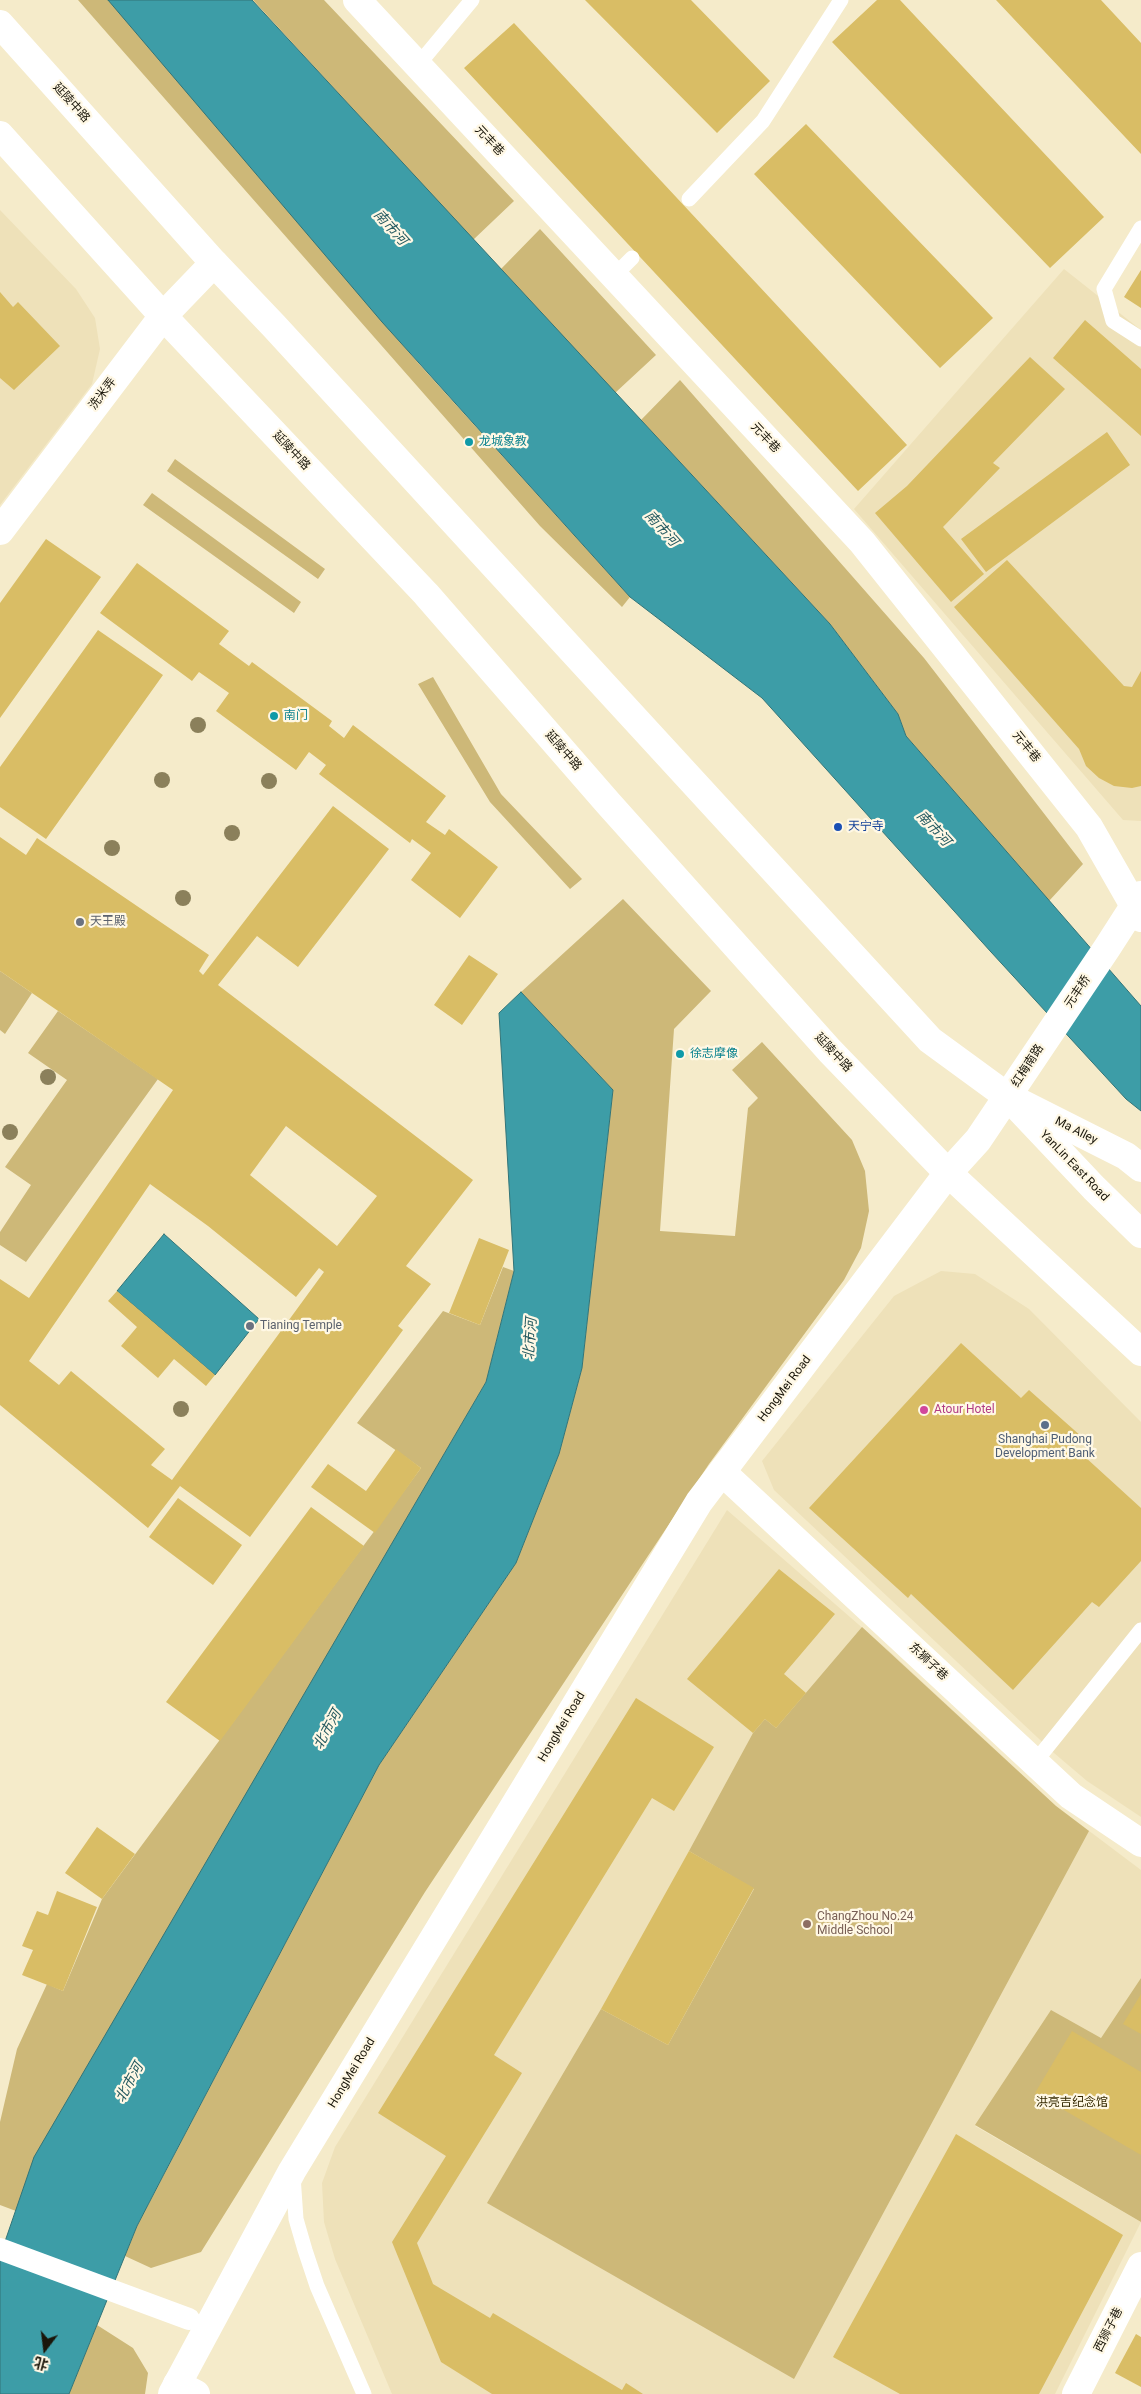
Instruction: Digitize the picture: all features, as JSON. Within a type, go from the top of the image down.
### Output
[{"type":"street","name":"元丰巷","points":[[357,0],[418,66],[623,267],[862,542],[1089,827],[1138,907]]},
{"type":"street","name":"延陵中路","points":[[0,24],[214,263],[930,1040],[1008,1096]]},
{"type":"street","name":"延陵中路","points":[[0,135],[162,316],[426,594],[830,1051],[948,1173],[1141,1352]]},
{"type":"street","name":"洗米弄","points":[[0,531],[162,316],[214,263]]},
{"type":"street","name":"元丰桥","points":[[1048,1035],[1107,948],[1138,907]]},
{"type":"street","name":"红梅南路","points":[[1008,1096],[1048,1035]]},
{"type":"street","name":"Ma Alley","points":[[1008,1096],[1126,1156],[1141,1168]]},
{"type":"street","name":"HongMei Road","points":[[182,2391],[292,2171],[698,1502],[948,1173],[978,1140],[1008,1096]]},
{"type":"street","name":"YanLin East Road","points":[[1008,1096],[1094,1188],[1141,1234]]},
{"type":"street","name":"东狮子巷","points":[[722,1472],[1071,1796],[1141,1843]]},
{"type":"street","points":[[0,2249],[189,2319]]},
{"type":"street","name":"西狮子巷","points":[[1076,2394],[1141,2266]]},
{"type":"lane","points":[[418,66],[472,0]]},
{"type":"lane","points":[[689,199],[763,121],[841,0]]},
{"type":"lane","points":[[1141,228],[1104,289],[1113,322],[1141,339]]},
{"type":"lane","points":[[1035,1762],[1141,1630]]},
{"type":"lane","points":[[292,2171],[296,2219],[305,2250],[317,2286],[364,2394]]},
{"type":"shaded area","points":[[0,210],[76,289],[95,318],[100,349],[92,384],[0,505]]},
{"type":"shaded area","points":[[1064,269],[1141,330],[1141,821],[1123,820],[854,509]]},
{"type":"shaded area","points":[[941,1271],[975,1274],[1029,1309],[1141,1422],[1141,1817],[1087,1781],[1054,1753],[774,1490],[762,1461],[894,1296]]},
{"type":"shaded area","name":"ChangZhou No.24 Middle School","points":[[727,1510],[889,1651],[1056,1806],[1141,1870],[1141,1978],[1101,2038],[975,2126],[1141,2222],[1055,2394],[392,2394],[335,2259],[324,2222],[322,2183],[335,2147]]},
{"type":"green space","points":[[78,0],[109,0],[420,365],[630,597],[622,607],[540,526]]},
{"type":"green space","points":[[253,0],[324,0],[514,201],[473,240]]},
{"type":"green space","points":[[540,229],[656,355],[615,393],[501,269]]},
{"type":"green space","points":[[680,380],[924,658],[1083,864],[1049,901],[906,736],[898,714],[830,624],[641,420]]},
{"type":"green space","points":[[175,459],[325,569],[318,579],[167,471]]},
{"type":"green space","points":[[152,493],[301,602],[294,613],[143,505]]},
{"type":"green space","points":[[433,677],[501,794],[582,879],[570,889],[490,802],[418,684]]},
{"type":"green space","points":[[623,899],[711,991],[674,1029],[660,1231],[735,1236],[748,1108],[758,1098],[732,1070],[762,1042],[852,1140],[865,1171],[869,1211],[861,1248],[844,1280],[709,1464],[425,1892],[201,2252],[151,2268],[125,2256],[137,2226],[379,1765],[516,1563],[559,1454],[582,1368],[613,1090],[521,992]]},
{"type":"green space","points":[[0,971],[32,993],[5,1034],[0,1030]]},
{"type":"green space","points":[[58,1011],[158,1079],[26,1262],[0,1245],[0,1232],[31,1185],[5,1167],[67,1080],[28,1053]]},
{"type":"green space","points":[[503,1267],[514,1271],[486,1382],[35,2157],[16,2211],[0,2205],[0,2122],[17,2049],[47,1984],[63,1991],[102,1899],[421,1468],[357,1423],[443,1311],[480,1325]]},
{"type":"green space","points":[[862,1627],[1056,1806],[1089,1831],[794,2379],[487,2203],[601,2009],[668,2045],[754,1889],[689,1851],[753,1733],[765,1719],[776,1728]]},
{"type":"green space","name":"洪亮吉纪念馆","points":[[1141,1978],[1141,2222],[975,2125],[1051,2010],[1101,2038]]},
{"type":"green space","points":[[97,2325],[133,2348],[148,2373],[145,2394],[69,2394]]},
{"type":"water","name":"南市河","points":[[108,0],[252,0],[830,624],[898,714],[906,736],[1141,1006],[1141,1111],[1126,1099],[991,952],[762,698],[630,597],[382,322]]},
{"type":"water","name":"北市河","points":[[521,992],[613,1090],[582,1368],[559,1454],[516,1563],[379,1765],[164,2174],[137,2226],[69,2394],[0,2394],[0,2256],[34,2157],[486,1382],[514,1271],[499,1013]]},
{"type":"water","points":[[164,1234],[259,1319],[215,1375],[117,1291]]},
{"type":"building","points":[[585,0],[691,0],[770,81],[717,133]]},
{"type":"building","points":[[877,0],[900,0],[1104,217],[1050,268],[832,42]]},
{"type":"building","points":[[996,0],[1101,0],[1141,43],[1141,154]]},
{"type":"building","points":[[514,23],[907,445],[858,491],[464,68]]},
{"type":"building","points":[[806,124],[993,318],[940,368],[754,174]]},
{"type":"building","points":[[1141,270],[1141,308],[1124,297]]},
{"type":"building","points":[[0,292],[13,307],[18,302],[60,346],[14,390],[0,378]]},
{"type":"building","points":[[1085,320],[1141,369],[1141,436],[1053,358]]},
{"type":"building","points":[[1030,357],[1065,389],[993,463],[1000,468],[943,527],[984,574],[951,602],[875,513],[907,486]]},
{"type":"building","points":[[1107,432],[1130,465],[986,572],[961,539]]},
{"type":"building","points":[[46,539],[101,577],[0,718],[0,603]]},
{"type":"building","points":[[1007,560],[1124,686],[1132,687],[1141,671],[1141,786],[1132,788],[1114,786],[1099,778],[1086,766],[1079,749],[954,607]]},
{"type":"building","points":[[137,563],[229,631],[219,644],[249,666],[252,662],[332,721],[329,726],[344,738],[353,725],[446,796],[426,822],[445,835],[449,829],[498,867],[460,918],[411,880],[431,853],[412,839],[410,843],[319,774],[326,765],[309,752],[296,770],[216,711],[229,693],[199,672],[192,681],[100,613]]},
{"type":"building","points":[[98,630],[163,675],[46,839],[0,807],[0,767]]},
{"type":"building","points":[[333,806],[389,849],[298,967],[257,936],[218,985],[473,1180],[406,1266],[431,1284],[398,1326],[403,1330],[250,1537],[180,1486],[148,1528],[0,1405],[0,1279],[29,1298],[173,1090],[0,971],[0,837],[26,855],[37,838],[209,955],[199,971],[203,975]],"holes":[[[286,1126],[377,1196],[337,1246],[250,1175]],[[150,1184],[208,1226],[296,1297],[319,1268],[324,1272],[172,1480],[151,1465],[165,1449],[71,1371],[59,1385],[29,1361]]]},
{"type":"building","points":[[469,955],[498,974],[462,1025],[434,1005]]},
{"type":"building","points":[[479,1238],[509,1250],[480,1325],[449,1313]]},
{"type":"building","points":[[117,1291],[215,1375],[206,1386],[174,1359],[158,1378],[121,1346],[137,1327],[108,1301]]},
{"type":"building","points":[[961,1343],[1021,1398],[1029,1390],[1082,1437],[1073,1446],[1141,1508],[1141,1561],[1099,1607],[1092,1602],[1013,1690],[911,1594],[908,1598],[809,1508]]},
{"type":"building","points":[[396,1449],[421,1468],[375,1533],[311,1487],[328,1464],[366,1491]]},
{"type":"building","points":[[178,1498],[242,1545],[213,1585],[149,1537]]},
{"type":"building","points":[[311,1507],[364,1546],[220,1741],[166,1702]]},
{"type":"building","points":[[779,1569],[835,1614],[784,1674],[806,1693],[776,1728],[765,1719],[753,1733],[687,1679]]},
{"type":"building","points":[[636,1698],[714,1747],[674,1811],[652,1798],[494,2055],[522,2073],[417,2243],[433,2284],[490,2318],[493,2313],[622,2390],[626,2383],[643,2394],[492,2394],[441,2362],[392,2242],[446,2156],[378,2113]]},
{"type":"building","points":[[97,1827],[135,1854],[102,1899],[65,1873]]},
{"type":"building","points":[[689,1851],[754,1888],[668,2045],[601,2009]]},
{"type":"building","points":[[57,1891],[97,1907],[63,1991],[22,1975],[33,1950],[22,1946],[37,1911],[48,1915]]},
{"type":"building","points":[[1141,1994],[1141,2034],[1123,2024]]},
{"type":"building","points":[[1072,2031],[1141,2072],[1141,2155],[1035,2093]]},
{"type":"building","points":[[956,2134],[1123,2235],[1039,2394],[900,2394],[833,2357]]},
{"type":"building","points":[[1136,2334],[1141,2337],[1141,2387],[1115,2373]]},
{"type":"place","name":"龙城象教","points":[[469,442]]},
{"type":"place","name":"南门","points":[[274,716]]},
{"type":"place","name":"天宁寺","points":[[838,827]]},
{"type":"place","name":"天王殿","points":[[80,922]]},
{"type":"place","name":"徐志摩像","points":[[680,1054]]},
{"type":"place","name":"Tianing Temple","points":[[250,1326]]},
{"type":"place","name":"Atour Hotel","points":[[924,1410]]},
{"type":"place","name":"Shanghai Pudong Development Bank","points":[[1045,1425]]},
{"type":"place","name":"ChangZhou No.24 Middle School","points":[[807,1924]]}]
